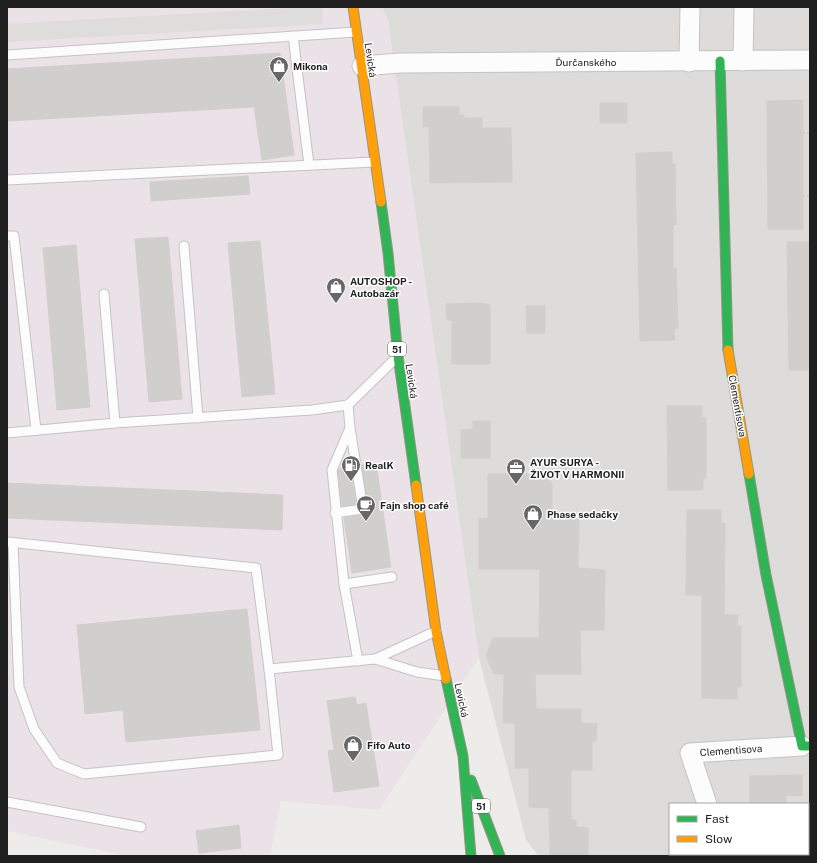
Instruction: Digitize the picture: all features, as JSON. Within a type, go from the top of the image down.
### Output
[{"type":"main road","name":"Levická","points":[[353,7],[388,253],[398,356],[436,631],[463,756],[470,856]]},
{"type":"main road","name":"Clementisova","points":[[720,61],[728,348],[766,575],[806,746]]},
{"type":"main road","name":"Levická","points":[[463,756],[500,856]]},
{"type":"street","points":[[689,62],[690,7]]},
{"type":"street","points":[[743,60],[744,7]]},
{"type":"street","name":"Ďurčanského","points":[[362,66],[400,63],[810,60]]},
{"type":"street","name":"Clementisova","points":[[706,803],[690,752],[806,746]]},
{"type":"lane","points":[[7,55],[356,32]]},
{"type":"lane","points":[[293,36],[310,166]]},
{"type":"lane","points":[[7,180],[374,162]]},
{"type":"lane","points":[[7,236],[14,236],[36,430]]},
{"type":"lane","points":[[184,246],[198,418]]},
{"type":"lane","points":[[104,294],[115,423]]},
{"type":"lane","points":[[7,432],[115,423],[312,410],[348,405],[398,356]]},
{"type":"lane","points":[[335,513],[363,510],[350,428],[348,405]]},
{"type":"lane","points":[[350,428],[332,470],[335,513],[344,584],[358,661]]},
{"type":"lane","points":[[10,542],[256,568],[269,669],[278,755],[84,774],[57,763],[34,729],[19,687],[10,542]]},
{"type":"lane","points":[[344,584],[392,577]]},
{"type":"lane","points":[[374,660],[436,631]]},
{"type":"lane","points":[[269,669],[374,660],[417,672],[446,676]]},
{"type":"lane","points":[[7,802],[141,827]]},
{"type":"path","points":[[803,133],[810,133]]},
{"type":"path","points":[[803,196],[810,196]]},
{"type":"shaded area","points":[[7,7],[382,7],[388,21],[479,658],[379,810],[281,801],[270,856],[127,856],[7,831]]},
{"type":"shaded area","points":[[322,7],[323,24],[7,42],[7,24]]},
{"type":"shaded area","points":[[382,7],[810,7],[810,856],[539,856],[526,840],[479,658],[388,21]]},
{"type":"building","points":[[280,53],[294,155],[262,160],[254,107],[7,121],[7,69]]},
{"type":"building","points":[[803,100],[803,229],[768,229],[767,101]]},
{"type":"building","points":[[600,103],[627,103],[627,123],[600,123]]},
{"type":"building","points":[[423,107],[459,107],[459,115],[464,115],[464,118],[482,118],[482,128],[511,128],[512,182],[430,183],[429,127],[423,127]]},
{"type":"building","points":[[672,152],[672,164],[675,164],[676,224],[673,225],[673,268],[676,268],[678,328],[674,328],[675,340],[640,341],[636,153]]},
{"type":"building","points":[[248,176],[250,194],[151,201],[150,182]]},
{"type":"building","points":[[168,237],[182,399],[149,402],[135,239]]},
{"type":"building","points":[[260,241],[275,394],[242,397],[228,243]]},
{"type":"building","points":[[787,242],[810,242],[810,370],[789,370]]},
{"type":"building","points":[[76,245],[90,407],[57,410],[43,248]]},
{"type":"building","points":[[478,303],[490,305],[490,364],[452,364],[452,320],[447,320],[446,304]]},
{"type":"building","points":[[526,306],[545,306],[545,333],[527,333]]},
{"type":"building","points":[[667,406],[702,406],[702,418],[706,418],[706,478],[703,478],[703,490],[668,490]]},
{"type":"building","points":[[473,421],[490,421],[490,458],[461,458],[461,430],[473,429]]},
{"type":"building","points":[[376,463],[391,567],[352,573],[344,518],[364,515],[368,512],[362,465]]},
{"type":"building","points":[[350,467],[356,504],[342,506],[338,471],[339,469]]},
{"type":"building","points":[[488,474],[544,474],[550,476],[550,483],[552,483],[552,519],[579,519],[578,568],[605,570],[604,630],[580,630],[581,674],[535,674],[536,709],[581,709],[581,723],[597,724],[596,741],[592,741],[592,770],[571,770],[571,820],[576,820],[576,827],[588,828],[588,856],[550,856],[549,808],[529,807],[529,768],[515,768],[515,723],[503,723],[504,674],[494,674],[486,656],[493,638],[539,638],[540,569],[479,569],[479,518],[488,519]]},
{"type":"building","points":[[7,483],[283,495],[282,530],[7,518]]},
{"type":"building","points":[[687,510],[721,510],[721,523],[725,523],[724,615],[738,615],[737,627],[741,626],[741,687],[737,687],[737,699],[702,698],[702,595],[686,595]]},
{"type":"building","points":[[247,609],[260,730],[126,742],[123,710],[85,714],[77,625]]},
{"type":"building","points":[[355,697],[357,705],[366,703],[379,786],[334,792],[328,751],[334,750],[327,701]]},
{"type":"building","points":[[802,775],[802,796],[786,795],[786,803],[750,803],[750,776]]},
{"type":"building","points":[[239,825],[241,848],[199,853],[196,831]]},
{"type":"traffic: fast","points":[[720,61],[728,350]]},
{"type":"traffic: fast","points":[[381,202],[388,253],[398,356],[416,485]]},
{"type":"traffic: fast","points":[[749,474],[766,575],[802,746],[810,746]]},
{"type":"traffic: fast","points":[[446,679],[463,756],[471,856]]},
{"type":"traffic: fast","points":[[471,780],[500,856]]},
{"type":"traffic: slow","points":[[353,7],[381,202]]},
{"type":"traffic: slow","points":[[728,350],[749,474]]},
{"type":"traffic: slow","points":[[416,485],[436,631],[446,679]]},
{"type":"place","name":"Mikona","points":[[279,83]]},
{"type":"place","name":"AUTOSHOP - Autobazár","points":[[336,304]]},
{"type":"place","name":"RealK","points":[[351,482]]},
{"type":"place","name":"AYUR SURYA - ŽIVOT V HARMONII","points":[[516,485]]},
{"type":"place","name":"Fajn shop café","points":[[366,522]]},
{"type":"place","name":"Phase sedačky","points":[[533,531]]},
{"type":"place","name":"Fifo Auto","points":[[353,762]]}]
